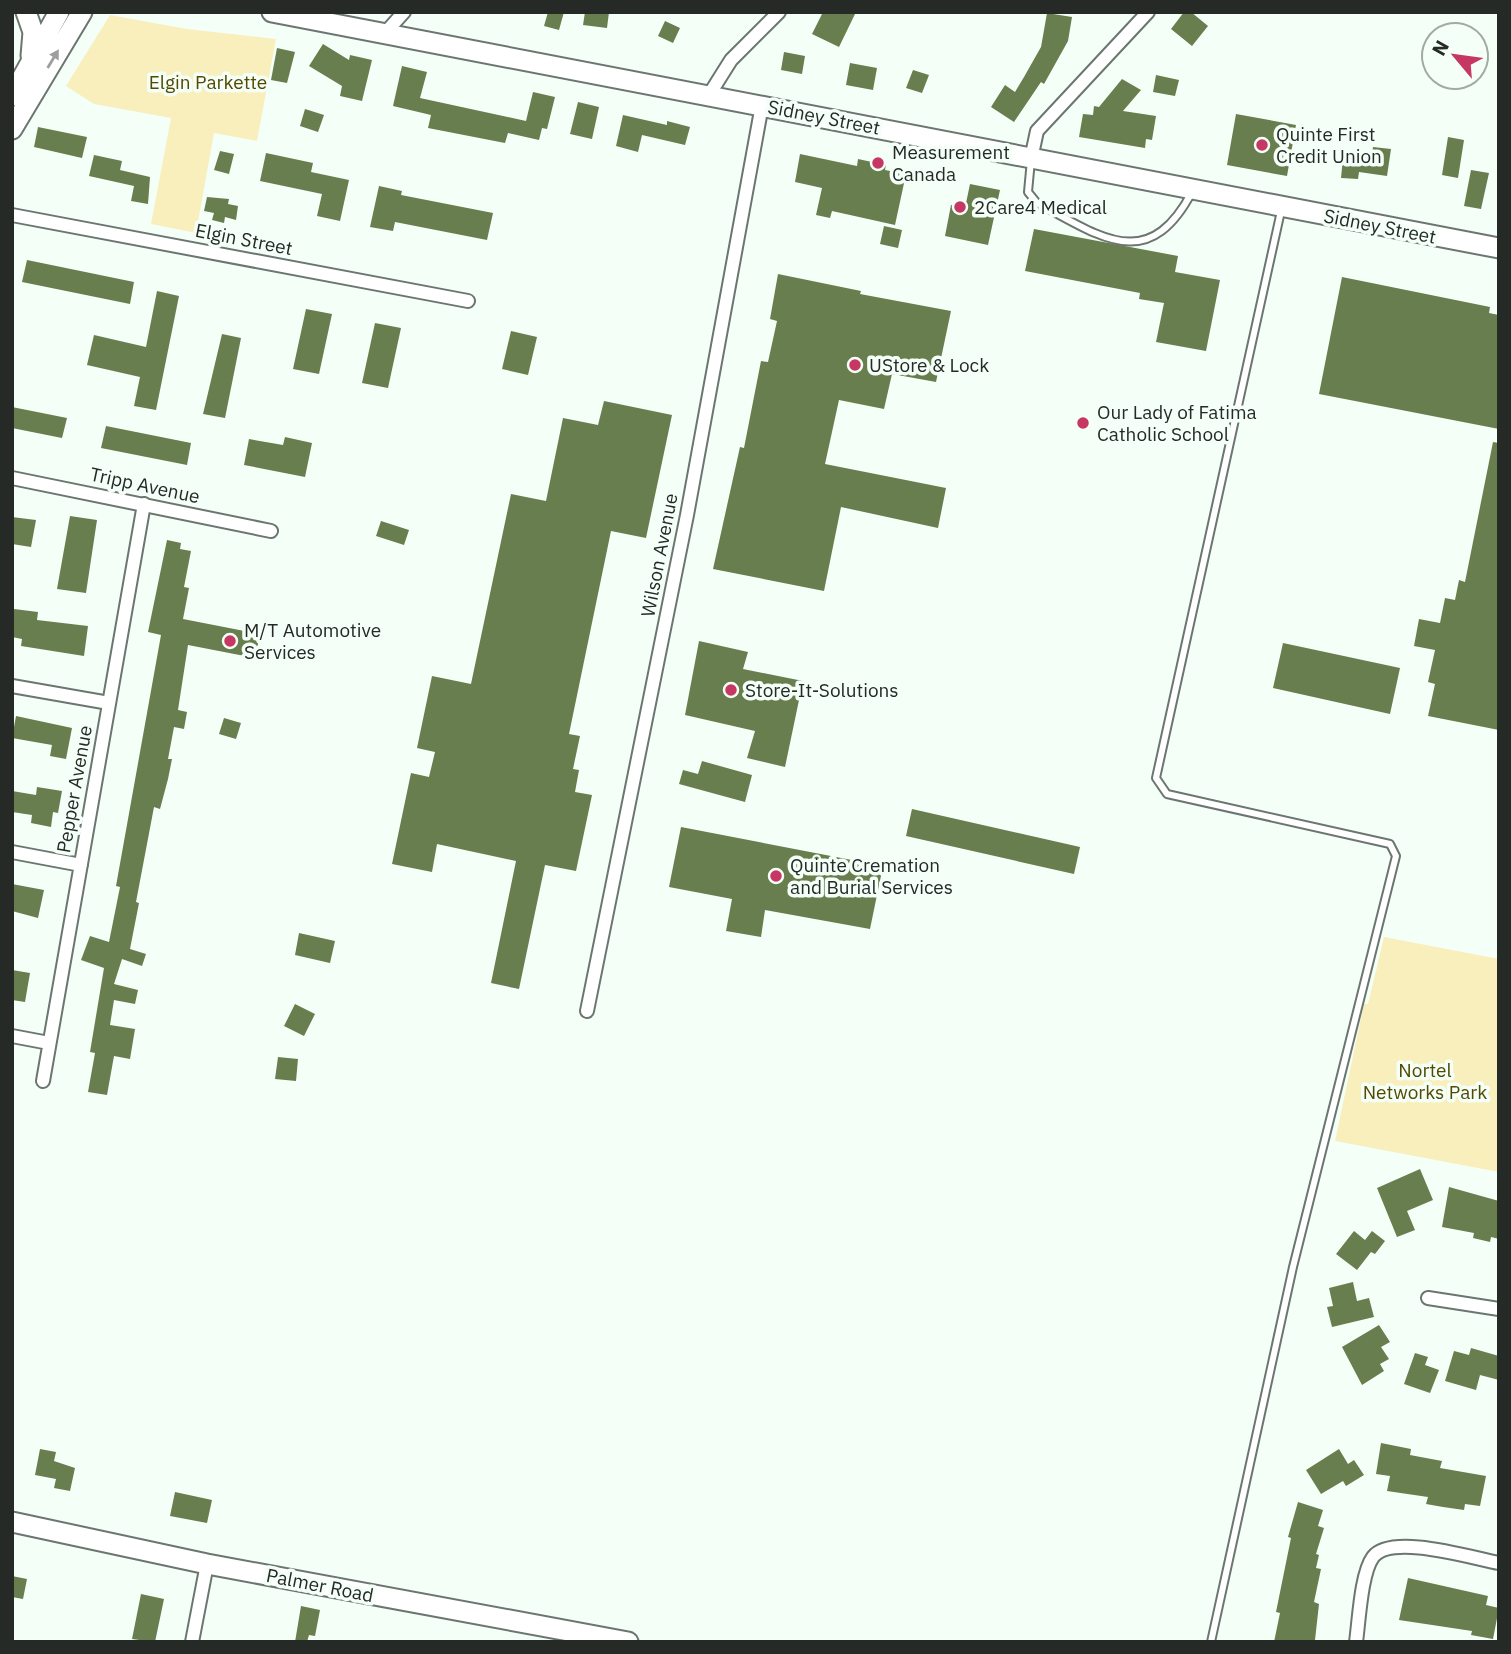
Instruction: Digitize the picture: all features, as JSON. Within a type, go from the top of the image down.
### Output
[{"type":"main road","points":[[26,12],[33,32],[30,62]]},
{"type":"main road","points":[[12,96],[59,12]]},
{"type":"main road","points":[[12,129],[82,12]]},
{"type":"main road","name":"Sidney Street","points":[[272,12],[1499,248]]},
{"type":"main road","name":"Palmer Road","points":[[12,1522],[555,1635],[628,1642]]},
{"type":"street","points":[[386,32],[404,12]]},
{"type":"street","points":[[709,95],[731,60],[779,12]]},
{"type":"street","points":[[1031,159],[1037,131],[1148,12]]},
{"type":"street","name":"Wilson Avenue","points":[[587,1011],[687,515],[762,105]]},
{"type":"street","name":"Elgin Street","points":[[12,215],[468,301]]},
{"type":"street","name":"Tripp Avenue","points":[[12,478],[271,531]]},
{"type":"street","name":"Pepper Avenue","points":[[43,1081],[144,505]]},
{"type":"street","points":[[12,686],[109,703]]},
{"type":"street","points":[[12,852],[81,865]]},
{"type":"street","points":[[12,1036],[50,1043]]},
{"type":"street","points":[[1428,1298],[1499,1309]]},
{"type":"street","points":[[1356,1642],[1368,1568],[1374,1555],[1387,1547],[1405,1545],[1499,1563]]},
{"type":"street","points":[[192,1642],[207,1564]]},
{"type":"lane","points":[[1031,159],[1028,192],[1037,203],[1112,242],[1148,241],[1177,220],[1193,190]]},
{"type":"lane","points":[[1211,1642],[1293,1267],[1396,856],[1391,844],[1167,794],[1156,779],[1281,207]]},
{"type":"green space","name":"Elgin Parkette","points":[[110,15],[187,29],[276,39],[257,141],[214,133],[196,233],[151,224],[171,118],[94,104],[66,86]]},
{"type":"green space","name":"Nortel Networks Park","points":[[1384,937],[1499,959],[1499,1172],[1335,1141],[1364,1004],[1368,1004]]},
{"type":"building","points":[[548,12],[564,12],[559,30],[544,26]]},
{"type":"building","points":[[585,12],[609,12],[607,28],[583,25]]},
{"type":"building","points":[[823,12],[856,12],[839,47],[812,34]]},
{"type":"building","points":[[1184,12],[1191,12],[1208,26],[1192,46],[1171,29]]},
{"type":"building","points":[[1047,13],[1072,17],[1068,41],[1044,84],[1041,82],[1014,122],[991,107],[1005,85],[1015,92],[1024,77],[1041,47]]},
{"type":"building","points":[[665,21],[680,28],[673,43],[658,36]]},
{"type":"building","points":[[323,44],[349,60],[350,55],[372,60],[362,101],[340,96],[342,86],[309,66]]},
{"type":"building","points":[[277,48],[295,52],[287,83],[271,80]]},
{"type":"building","points":[[784,52],[805,56],[802,74],[781,70]]},
{"type":"building","points":[[850,63],[877,68],[873,90],[846,85]]},
{"type":"building","points":[[402,66],[427,72],[420,98],[526,121],[533,92],[555,97],[547,129],[542,128],[539,140],[508,133],[505,143],[428,128],[431,115],[393,106]]},
{"type":"building","points":[[913,70],[929,75],[922,93],[906,88]]},
{"type":"building","points":[[1156,75],[1179,80],[1175,96],[1153,92]]},
{"type":"building","points":[[1122,79],[1141,90],[1123,111],[1156,116],[1152,140],[1146,139],[1145,148],[1079,137],[1083,114],[1093,115],[1094,106],[1099,107]]},
{"type":"building","points":[[578,102],[599,107],[592,139],[570,134]]},
{"type":"building","points":[[305,109],[324,115],[318,132],[300,126]]},
{"type":"building","name":"Quinte First Credit Union","points":[[1236,114],[1296,125],[1287,176],[1227,165]]},
{"type":"building","points":[[623,115],[690,127],[685,145],[642,135],[638,152],[616,146]]},
{"type":"building","points":[[38,127],[87,137],[82,158],[34,147]]},
{"type":"building","points":[[1448,137],[1464,140],[1458,178],[1442,175]]},
{"type":"building","points":[[1373,147],[1391,149],[1387,176],[1359,172],[1358,179],[1341,178],[1343,158],[1371,161]]},
{"type":"building","points":[[220,151],[234,154],[229,174],[214,170]]},
{"type":"building","points":[[266,153],[313,163],[311,172],[349,180],[340,221],[317,216],[322,194],[260,181]]},
{"type":"building","points":[[800,154],[857,166],[858,159],[886,165],[885,170],[906,174],[895,225],[832,211],[830,218],[816,215],[822,188],[795,182]]},
{"type":"building","points":[[94,155],[122,161],[120,170],[150,177],[148,204],[131,201],[134,186],[89,176]]},
{"type":"building","points":[[1471,170],[1489,173],[1481,209],[1464,206]]},
{"type":"building","points":[[970,184],[1000,190],[988,245],[945,236],[951,205],[965,208]]},
{"type":"building","points":[[379,186],[402,191],[401,195],[493,213],[487,240],[395,222],[393,231],[370,227]]},
{"type":"building","points":[[207,197],[229,199],[228,204],[238,206],[236,220],[225,217],[224,223],[212,220],[214,213],[204,211]]},
{"type":"building","points":[[884,226],[902,230],[898,248],[880,244]]},
{"type":"building","points":[[1034,229],[1178,256],[1175,272],[1220,280],[1206,351],[1156,342],[1164,303],[1139,299],[1140,293],[1025,271]]},
{"type":"building","points":[[27,260],[134,282],[130,304],[22,282]]},
{"type":"building","points":[[778,274],[861,291],[860,294],[951,311],[936,382],[892,374],[884,409],[839,400],[825,464],[946,488],[938,528],[841,507],[824,591],[713,569],[740,447],[744,448],[761,361],[768,362],[777,321],[770,319]]},
{"type":"building","points":[[1342,277],[1490,307],[1489,313],[1499,315],[1499,429],[1319,394]]},
{"type":"building","points":[[157,291],[179,296],[156,410],[134,406],[140,377],[87,365],[94,335],[146,347]]},
{"type":"building","points":[[306,309],[332,314],[319,374],[293,369]]},
{"type":"building","points":[[375,323],[401,328],[388,388],[362,383]]},
{"type":"building","points":[[511,331],[537,337],[528,375],[502,369]]},
{"type":"building","points":[[222,334],[241,338],[225,418],[203,414]]},
{"type":"building","points":[[604,401],[672,415],[646,538],[611,531],[569,734],[580,736],[573,769],[579,770],[575,792],[592,795],[576,871],[545,865],[519,989],[491,983],[516,861],[437,844],[432,872],[392,864],[411,773],[429,777],[435,752],[417,748],[432,676],[471,684],[511,494],[546,501],[563,418],[598,425]]},
{"type":"building","points":[[12,407],[67,418],[62,438],[12,428]]},
{"type":"building","points":[[106,426],[191,443],[187,465],[101,448]]},
{"type":"building","points":[[285,437],[312,443],[305,477],[244,465],[249,439],[283,445]]},
{"type":"building","points":[[1493,442],[1499,443],[1499,730],[1428,716],[1435,684],[1428,682],[1435,650],[1414,646],[1419,619],[1440,623],[1445,598],[1455,600],[1459,580],[1465,582]]},
{"type":"building","points":[[70,516],[97,520],[86,593],[57,589]]},
{"type":"building","points":[[12,517],[36,520],[31,547],[12,544]]},
{"type":"building","points":[[381,521],[409,530],[404,545],[376,536]]},
{"type":"building","points":[[167,540],[181,543],[180,549],[191,551],[184,587],[189,588],[183,619],[260,634],[255,658],[188,645],[178,710],[187,712],[184,729],[174,727],[168,759],[172,759],[168,779],[160,809],[154,807],[136,902],[139,903],[130,949],[146,954],[142,966],[122,959],[114,984],[138,990],[135,1004],[114,1000],[110,1025],[135,1029],[130,1059],[114,1056],[107,1095],[88,1092],[95,1053],[90,1052],[104,968],[81,960],[90,936],[109,942],[120,887],[116,886],[161,635],[148,632]]},
{"type":"building","points":[[14,609],[38,612],[37,620],[88,626],[84,656],[21,646],[22,639],[12,637]]},
{"type":"building","points":[[699,641],[748,652],[743,669],[803,681],[785,767],[747,758],[755,731],[685,715]]},
{"type":"building","points":[[1283,643],[1400,668],[1390,714],[1273,688]]},
{"type":"building","points":[[16,716],[72,728],[66,759],[50,756],[52,745],[12,738]]},
{"type":"building","points":[[224,718],[241,723],[236,739],[219,734]]},
{"type":"building","points":[[702,761],[752,775],[745,802],[679,784],[683,770],[698,774]]},
{"type":"building","points":[[37,787],[62,791],[58,813],[53,812],[51,827],[31,823],[32,815],[12,812],[12,791],[36,795]]},
{"type":"building","points":[[912,809],[1080,847],[1074,874],[906,836]]},
{"type":"building","name":"Quinte Cremation and Burial Services","points":[[681,827],[883,866],[870,929],[765,910],[761,937],[726,931],[732,899],[669,887]]},
{"type":"building","points":[[12,884],[44,890],[38,918],[12,911]]},
{"type":"building","points":[[299,933],[335,941],[330,963],[295,955]]},
{"type":"building","points":[[12,970],[30,973],[25,1002],[12,1000]]},
{"type":"building","points":[[295,1004],[315,1014],[304,1036],[284,1026]]},
{"type":"building","points":[[278,1057],[298,1059],[296,1081],[275,1079]]},
{"type":"building","points":[[1420,1169],[1433,1200],[1407,1211],[1415,1230],[1397,1237],[1377,1188]]},
{"type":"building","points":[[1449,1187],[1499,1201],[1499,1239],[1491,1237],[1490,1242],[1473,1238],[1474,1233],[1442,1227]]},
{"type":"building","points":[[1354,1231],[1365,1240],[1372,1231],[1385,1241],[1375,1254],[1371,1252],[1357,1270],[1336,1254]]},
{"type":"building","points":[[1353,1282],[1357,1301],[1369,1298],[1374,1317],[1332,1327],[1327,1307],[1333,1306],[1329,1288]]},
{"type":"building","points":[[1379,1325],[1390,1342],[1381,1347],[1389,1359],[1380,1364],[1384,1371],[1362,1385],[1342,1347]]},
{"type":"building","points":[[1471,1348],[1499,1356],[1499,1380],[1480,1375],[1476,1390],[1445,1381],[1454,1351],[1469,1355]]},
{"type":"building","points":[[1415,1353],[1428,1357],[1425,1365],[1439,1370],[1430,1393],[1404,1384]]},
{"type":"building","points":[[1381,1443],[1411,1449],[1410,1455],[1442,1461],[1440,1468],[1486,1476],[1480,1506],[1465,1504],[1464,1510],[1443,1507],[1426,1504],[1428,1497],[1387,1491],[1390,1476],[1376,1474]]},
{"type":"building","points":[[40,1449],[56,1452],[54,1461],[75,1468],[70,1491],[54,1488],[56,1479],[35,1475]]},
{"type":"building","points":[[1339,1449],[1348,1464],[1354,1460],[1364,1475],[1346,1486],[1343,1481],[1321,1494],[1306,1470]]},
{"type":"building","points":[[175,1492],[212,1500],[207,1523],[170,1516]]},
{"type":"building","points":[[1298,1502],[1323,1510],[1318,1526],[1324,1528],[1316,1554],[1319,1555],[1316,1568],[1321,1569],[1314,1602],[1319,1604],[1315,1640],[1274,1642],[1280,1613],[1276,1612],[1291,1538],[1288,1537]]},
{"type":"building","points":[[12,1576],[27,1579],[23,1599],[12,1597]]},
{"type":"building","points":[[1408,1578],[1488,1596],[1486,1605],[1499,1608],[1493,1639],[1471,1635],[1472,1631],[1399,1620]]},
{"type":"building","points":[[141,1594],[164,1599],[155,1642],[132,1639]]},
{"type":"building","points":[[301,1606],[320,1610],[315,1636],[309,1635],[307,1642],[295,1642]]},
{"type":"place","name":"Quinte First Credit Union","points":[[1262,145]]},
{"type":"place","name":"Measurement Canada","points":[[878,163]]},
{"type":"place","name":"2Care4 Medical","points":[[960,207]]},
{"type":"place","name":"UStore & Lock","points":[[855,365]]},
{"type":"place","name":"Our Lady of Fatima Catholic School","points":[[1083,423]]},
{"type":"place","name":"M/T Automotive Services","points":[[230,641]]},
{"type":"place","name":"Store-It-Solutions","points":[[731,690]]},
{"type":"place","name":"Quinte Cremation and Burial Services","points":[[776,876]]}]
